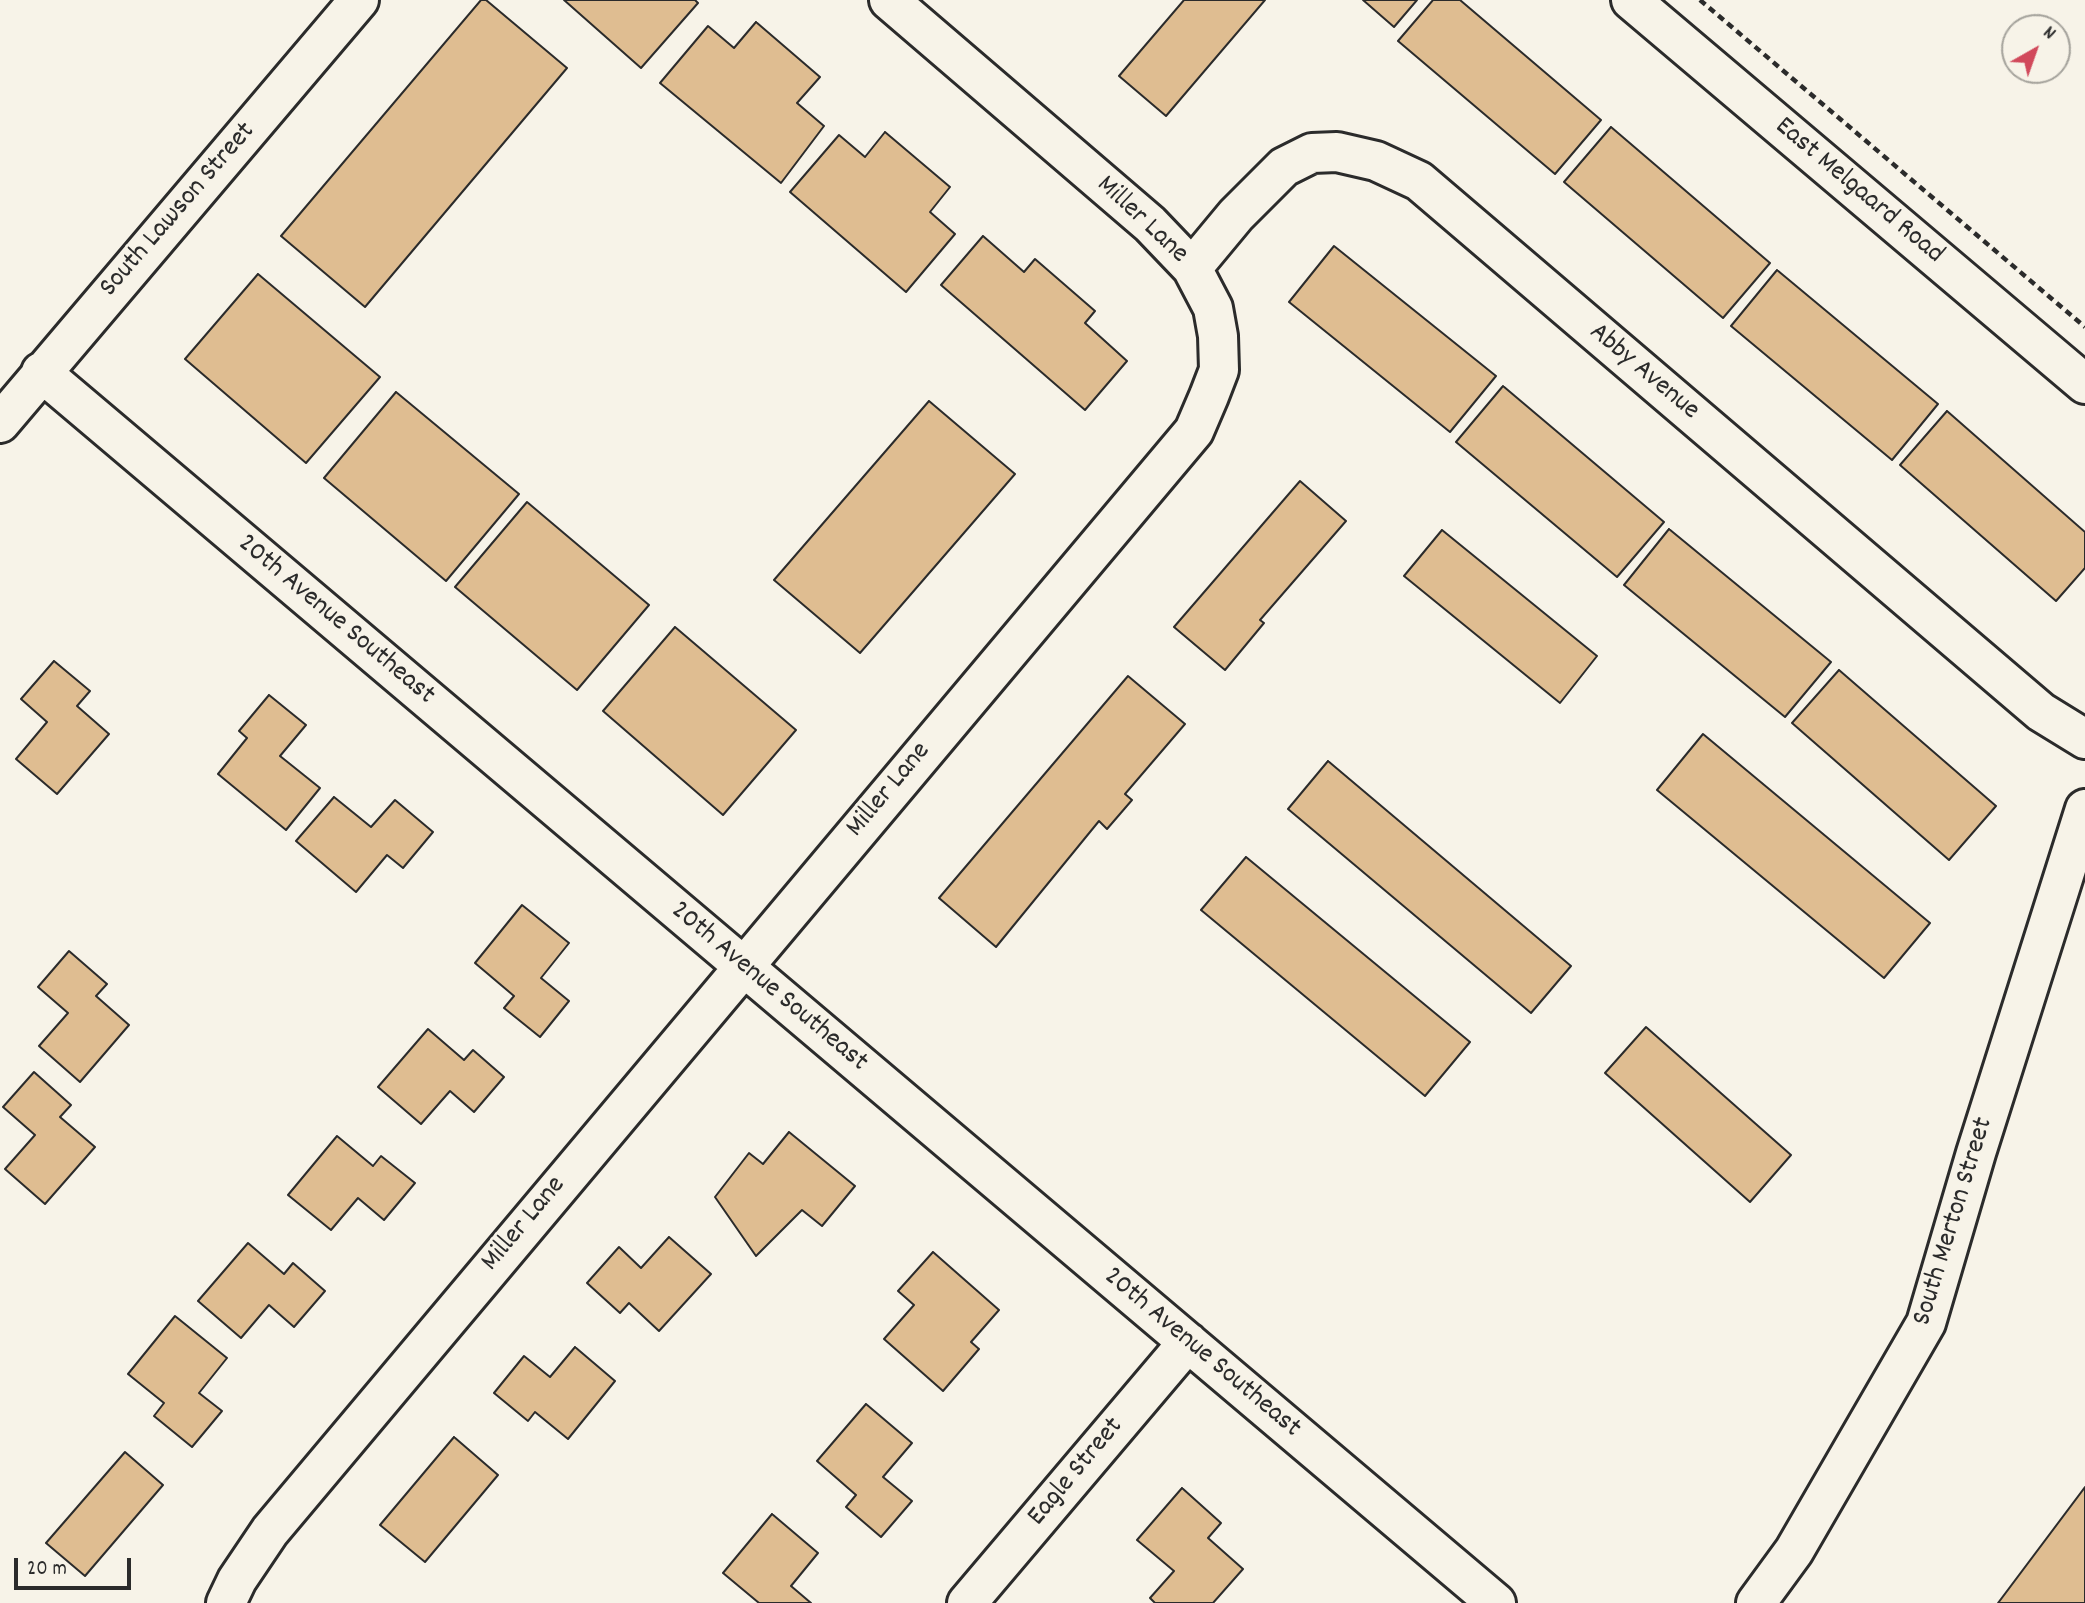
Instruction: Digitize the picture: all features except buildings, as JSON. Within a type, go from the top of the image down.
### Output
[{"type":"street","name":"South Lawson Street","points":[[0,423],[359,0]]},
{"type":"street","name":"Miller Lane","points":[[226,1603],[237,1580],[270,1531],[1194,431],[1219,370],[1213,308],[1192,268],[1150,224],[889,0]]},
{"type":"street","name":"East Melgaard Road","points":[[1631,0],[2085,384]]},
{"type":"street","name":"Abby Avenue","points":[[1192,268],[1236,215],[1284,167],[1312,153],[1338,152],[1376,161],[1419,181],[2041,712],[2085,739]]},
{"type":"street","name":"20th Avenue Southeast","points":[[41,372],[1496,1603]]},
{"type":"street","name":"South Merton Street","points":[[1756,1603],[1794,1551],[1926,1323],[1976,1153],[2085,809]]},
{"type":"street","name":"Eagle Street","points":[[967,1603],[1188,1342]]},
{"type":"path","points":[[1700,0],[2085,327]]}]
